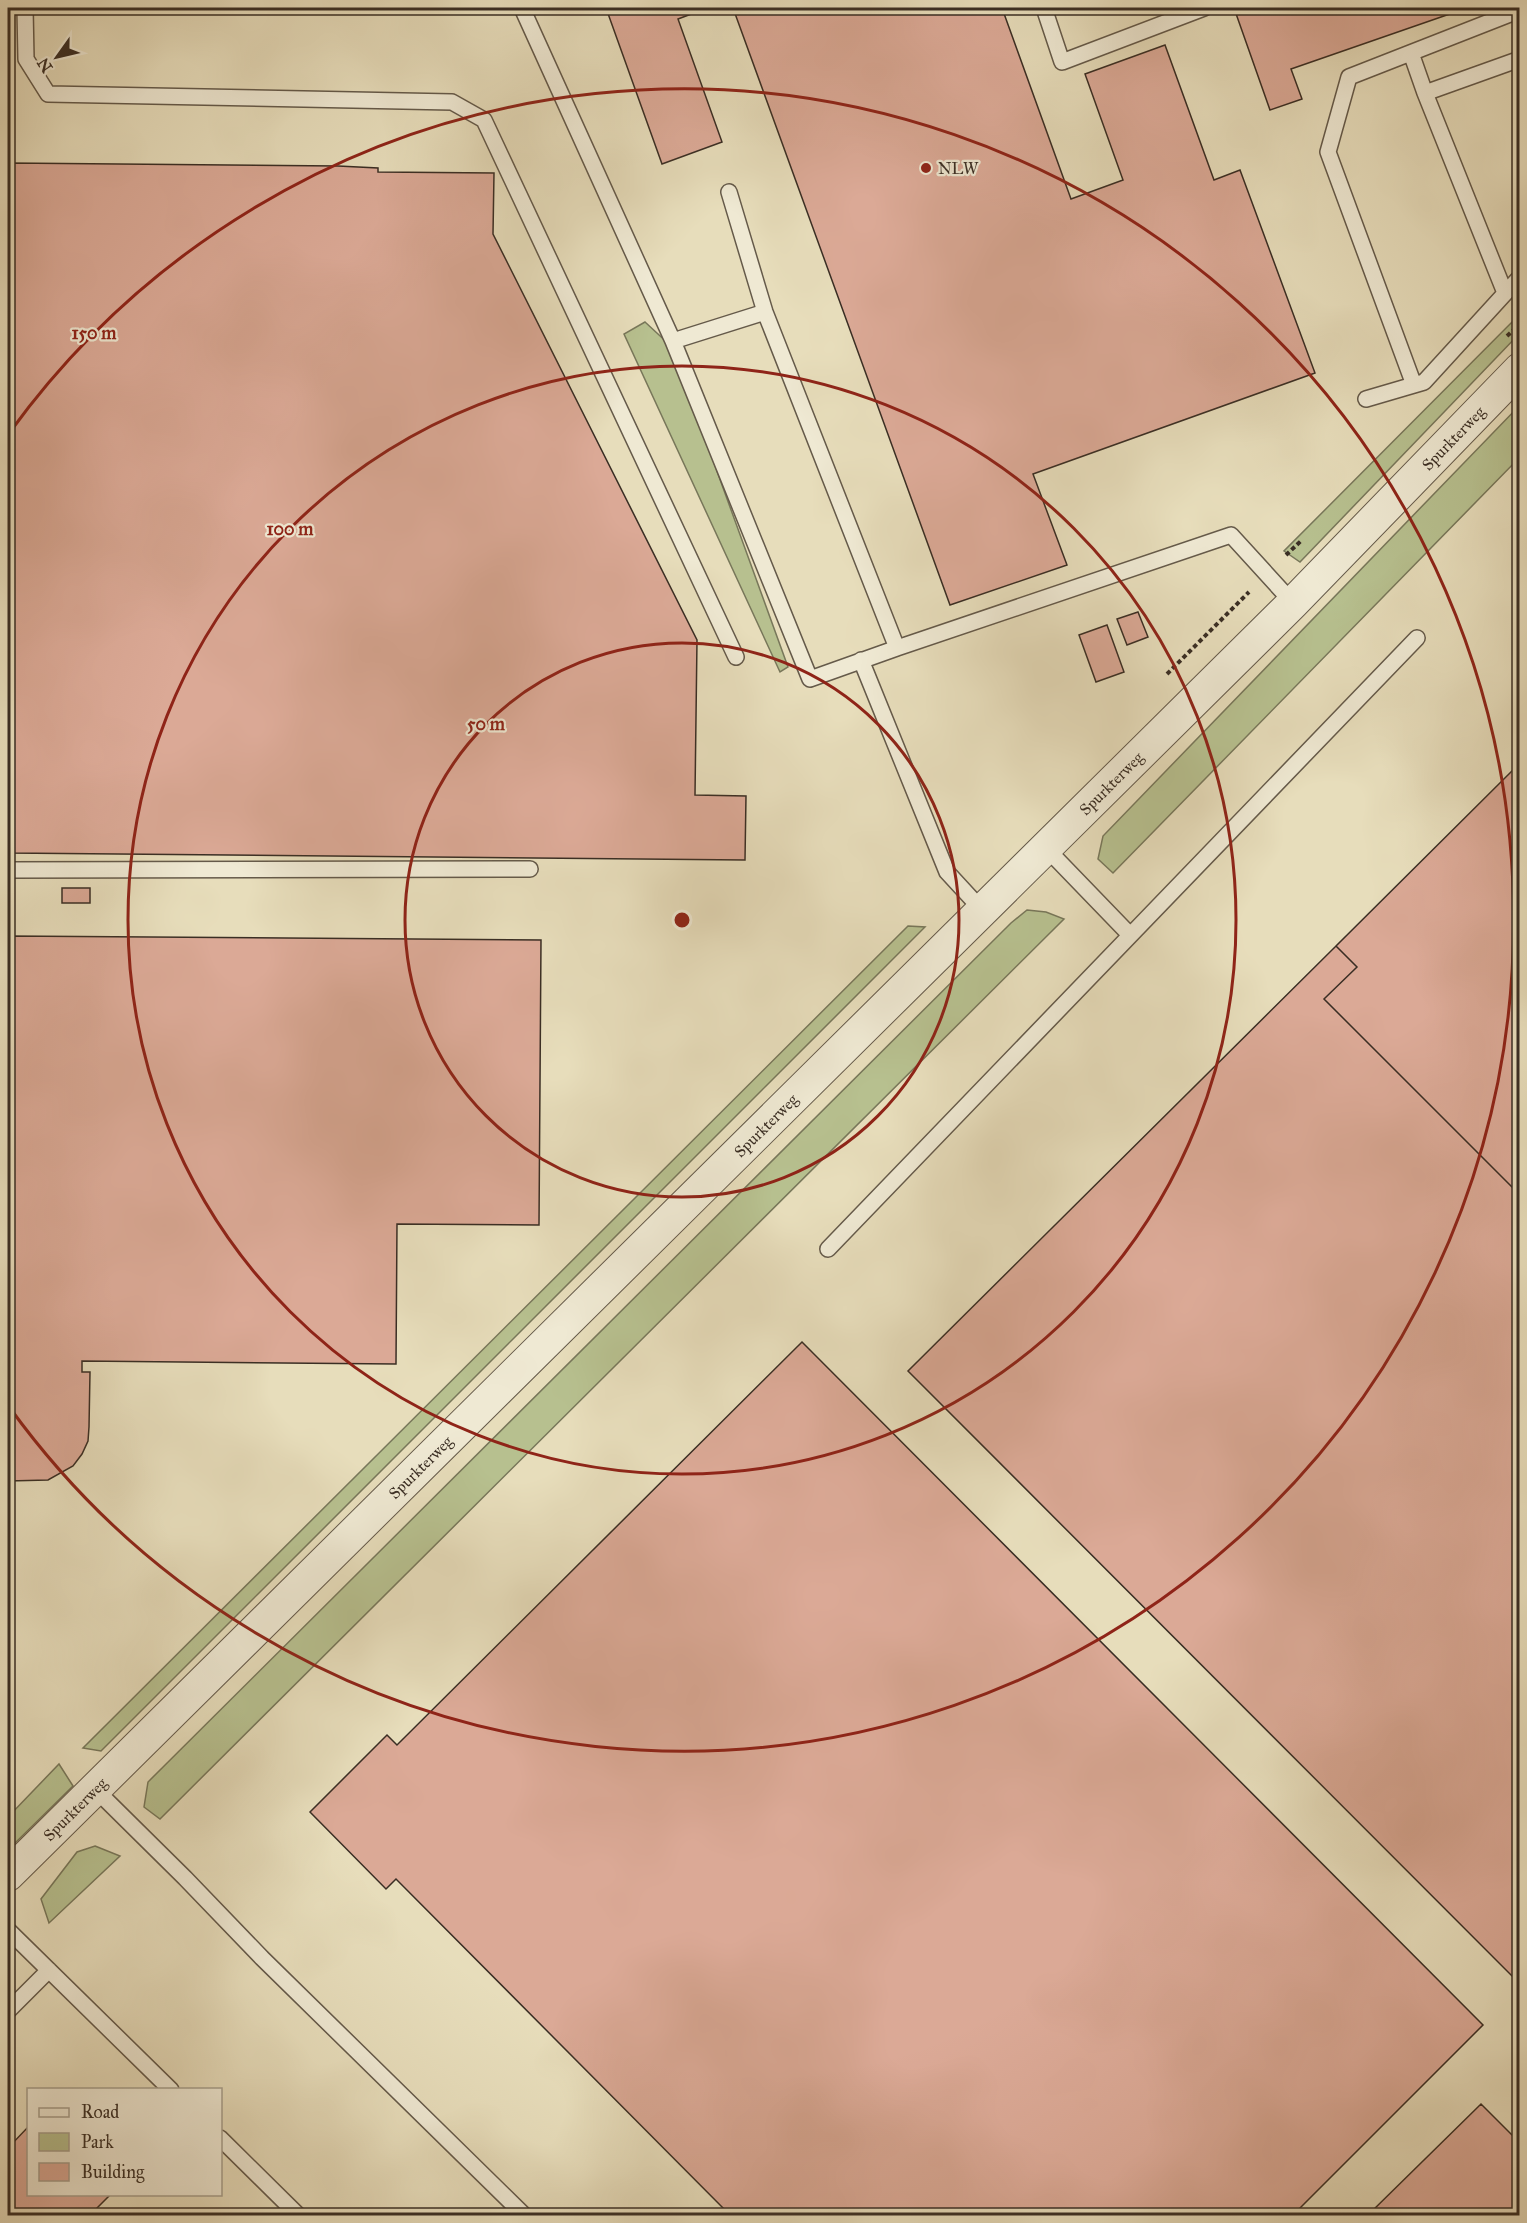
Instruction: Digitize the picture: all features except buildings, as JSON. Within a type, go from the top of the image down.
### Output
[{"type":"street","name":"Spurkterweg","points":[[8,1875],[1293,603],[1520,369]]},
{"type":"lane","points":[[25,8],[26,59],[48,94],[452,102],[484,120],[736,657]]},
{"type":"lane","points":[[522,8],[673,341],[810,679],[1231,535],[1293,603]]},
{"type":"lane","points":[[1044,8],[1062,62],[1204,8]]},
{"type":"lane","points":[[1414,385],[1328,152],[1349,77],[1520,10]]},
{"type":"lane","points":[[1411,53],[1505,293]]},
{"type":"lane","points":[[1425,93],[1520,59]]},
{"type":"lane","points":[[729,192],[765,312],[897,648]]},
{"type":"lane","points":[[1366,399],[1424,382],[1520,277]]},
{"type":"lane","points":[[673,341],[765,312]]},
{"type":"lane","points":[[828,1249],[1417,638]]},
{"type":"lane","points":[[861,660],[947,872],[982,910]]},
{"type":"lane","points":[[1045,848],[1130,935]]},
{"type":"lane","points":[[8,870],[530,869]]},
{"type":"lane","points":[[95,1789],[525,2216]]},
{"type":"lane","points":[[8,1930],[169,2088]]},
{"type":"lane","points":[[8,2011],[49,1970]]},
{"type":"lane","points":[[222,2140],[299,2216]]},
{"type":"green space","points":[[1519,315],[1519,334],[1300,562],[1284,551]]},
{"type":"green space","points":[[645,322],[672,347],[788,667],[780,672],[624,334]]},
{"type":"green space","points":[[1519,406],[1519,458],[1113,873],[1098,859],[1103,836]]},
{"type":"green space","points":[[1027,910],[1046,912],[1064,919],[160,1819],[144,1807],[148,1782],[1011,923]]},
{"type":"green space","points":[[908,926],[925,927],[101,1751],[83,1748]]},
{"type":"green space","points":[[59,1764],[73,1786],[8,1850],[8,1817]]},
{"type":"green space","points":[[95,1846],[120,1856],[49,1923],[41,1899],[77,1852]]},
{"type":"place","name":"NLW","points":[[926,168]]}]
